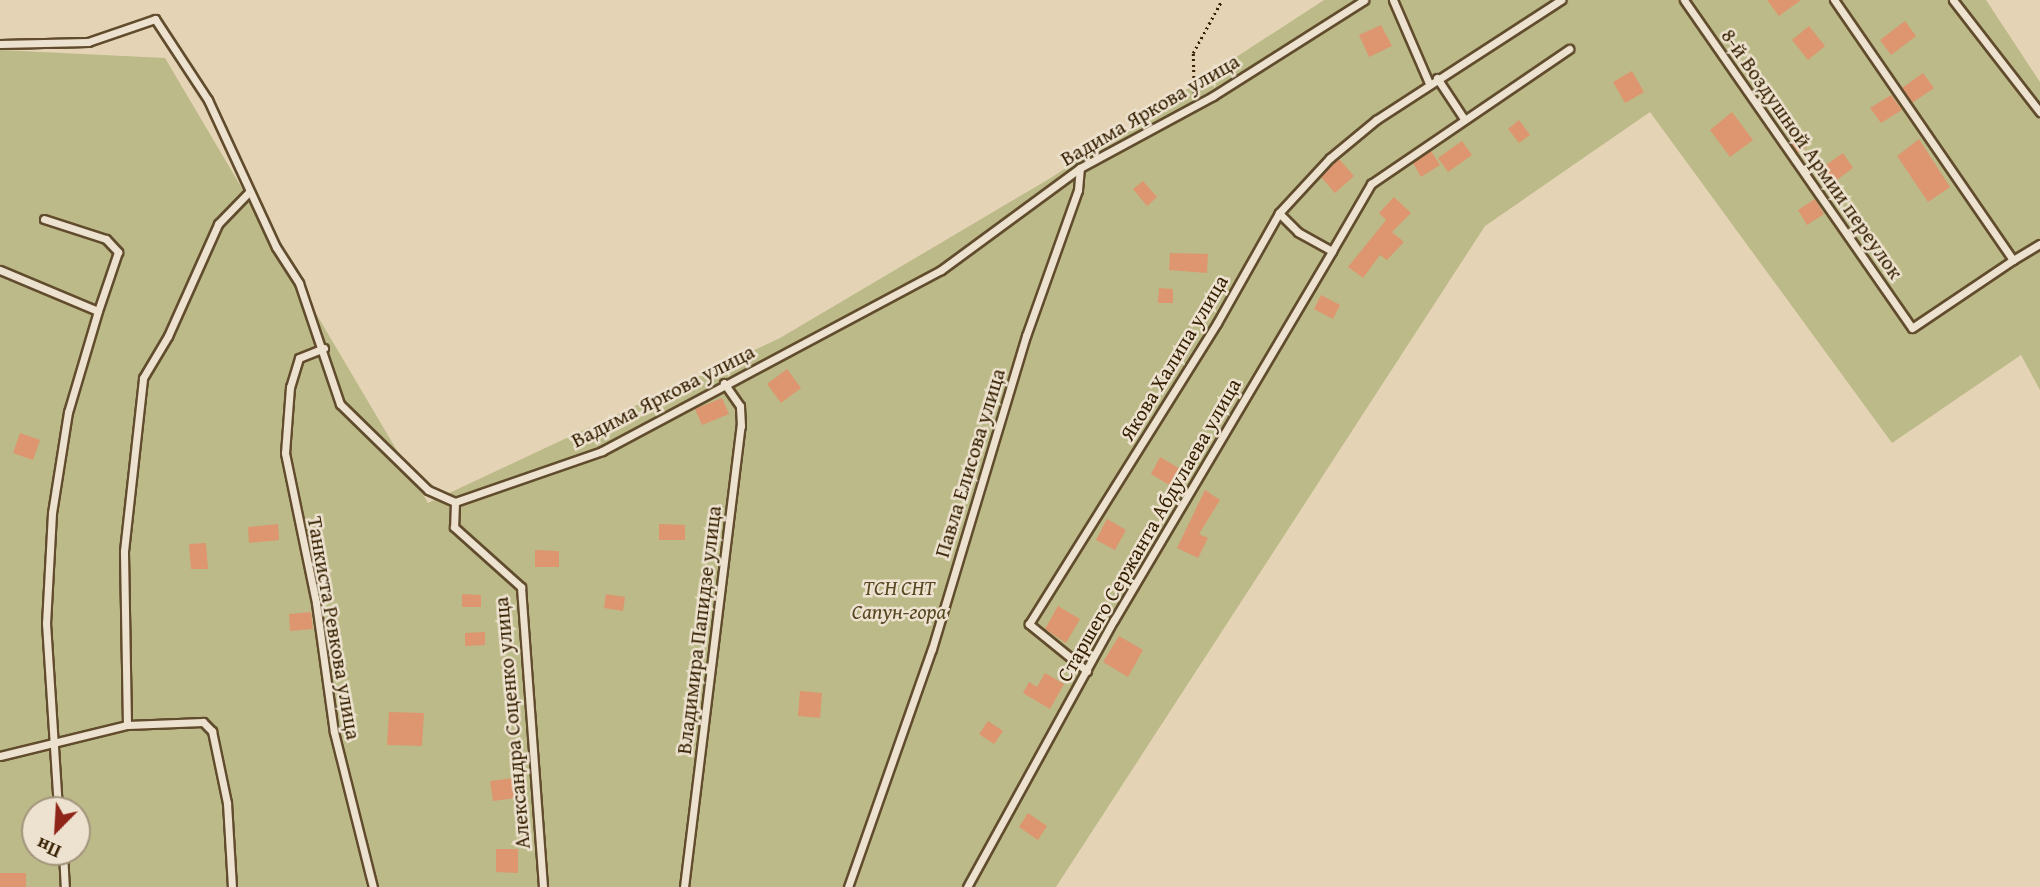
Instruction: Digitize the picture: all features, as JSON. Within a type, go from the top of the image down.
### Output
[{"type":"lane","name":"Вадима Яркова улица","points":[[455,502],[602,451],[724,383],[941,270],[1080,168],[1196,107],[1364,0]]},
{"type":"lane","points":[[1393,0],[1429,83]]},
{"type":"lane","name":"Якова Халипа улица","points":[[1087,671],[1029,624],[1217,323],[1279,213],[1330,158],[1429,83],[1561,0]]},
{"type":"lane","name":"8-й Воздушной Армии переулок","points":[[1684,0],[1912,328],[2013,260]]},
{"type":"lane","points":[[1834,0],[2013,260],[2040,244]]},
{"type":"lane","points":[[1953,0],[2040,112]]},
{"type":"lane","points":[[0,44],[88,42],[155,19],[208,100],[249,192],[299,283],[324,348],[340,404],[428,490],[455,502]]},
{"type":"lane","points":[[1279,213],[1297,232],[1332,251],[1371,184],[1569,49]]},
{"type":"lane","points":[[1437,78],[1464,119]]},
{"type":"lane","name":"Павла Елисова улица","points":[[848,887],[932,649],[1026,336],[1079,190],[1080,168]]},
{"type":"lane","points":[[127,725],[124,551],[143,378],[168,337],[218,224],[249,192]]},
{"type":"lane","points":[[44,219],[106,239],[118,252],[68,412],[52,513],[46,623],[57,796]]},
{"type":"lane","name":"Старшего Сержанта Абдулаева улица","points":[[967,887],[1087,671],[1332,251]]},
{"type":"lane","points":[[0,270],[98,312]]},
{"type":"lane","name":"Танкиста Ревкова улица","points":[[324,348],[299,358],[290,387],[285,453],[316,603],[334,732],[373,887]]},
{"type":"lane","name":"Владимира Папидзе улица","points":[[684,887],[741,426],[740,406],[724,383]]},
{"type":"lane","name":"Александра Соценко улица","points":[[455,502],[454,527],[521,587],[543,887]]},
{"type":"lane","points":[[0,756],[127,725],[203,722],[212,731],[227,803],[232,887]]},
{"type":"lane","points":[[64,866],[65,887]]},
{"type":"path","points":[[1196,107],[1193,53],[1222,0]]},
{"type":"green space","name":"ТСН СНТ Сапун-гора","points":[[1324,0],[1986,0],[2040,82],[2040,390],[2021,355],[1892,443],[1650,112],[1485,226],[1056,887],[0,887],[0,50],[165,58],[428,503],[780,338],[1049,179]]},
{"type":"building","points":[[1767,0],[1801,0],[1779,16]]},
{"type":"building","points":[[1905,21],[1916,36],[1891,55],[1880,40]]},
{"type":"building","points":[[1381,25],[1392,46],[1369,57],[1359,35]]},
{"type":"building","points":[[1809,26],[1825,46],[1808,60],[1792,40]]},
{"type":"building","points":[[1632,71],[1644,92],[1625,103],[1613,82]]},
{"type":"building","points":[[1923,73],[1934,88],[1912,103],[1902,88]]},
{"type":"building","points":[[1891,95],[1902,110],[1881,123],[1870,108]]},
{"type":"building","points":[[1732,112],[1753,140],[1730,157],[1710,130]]},
{"type":"building","points":[[1519,120],[1530,135],[1519,143],[1508,129]]},
{"type":"building","points":[[1801,133],[1810,144],[1798,153],[1790,141]]},
{"type":"building","points":[[1919,139],[1950,187],[1928,202],[1897,156]]},
{"type":"building","points":[[1462,141],[1472,155],[1448,172],[1438,158]]},
{"type":"building","points":[[1431,151],[1440,165],[1421,177],[1413,163]]},
{"type":"building","points":[[1843,153],[1853,168],[1834,182],[1823,167]]},
{"type":"building","points":[[1339,159],[1354,176],[1335,193],[1321,177]]},
{"type":"building","points":[[1143,181],[1157,197],[1147,206],[1133,189]]},
{"type":"building","points":[[1394,197],[1411,213],[1392,232],[1404,242],[1387,260],[1380,255],[1363,278],[1348,267],[1386,220],[1379,213]]},
{"type":"building","points":[[1815,199],[1824,214],[1807,225],[1798,210]]},
{"type":"building","points":[[1170,253],[1208,254],[1207,273],[1169,270]]},
{"type":"building","points":[[1159,288],[1173,289],[1173,303],[1158,303]]},
{"type":"building","points":[[1321,295],[1340,305],[1333,319],[1314,309]]},
{"type":"building","points":[[787,369],[801,388],[781,403],[767,384]]},
{"type":"building","points":[[722,398],[729,414],[702,425],[695,409]]},
{"type":"building","points":[[20,433],[40,440],[33,460],[13,453]]},
{"type":"building","points":[[1160,457],[1180,469],[1171,486],[1151,474]]},
{"type":"building","points":[[1205,490],[1220,500],[1199,534],[1208,538],[1198,558],[1177,548]]},
{"type":"building","points":[[1107,519],[1126,530],[1115,550],[1096,540]]},
{"type":"building","points":[[278,524],[279,540],[249,543],[248,527]]},
{"type":"building","points":[[659,524],[685,525],[685,540],[659,540]]},
{"type":"building","points":[[206,543],[208,569],[191,569],[189,544]]},
{"type":"building","points":[[535,550],[559,551],[559,567],[535,567]]},
{"type":"building","points":[[462,594],[481,595],[481,607],[462,607]]},
{"type":"building","points":[[606,594],[625,597],[623,611],[604,608]]},
{"type":"building","points":[[1058,606],[1080,619],[1066,643],[1045,629]]},
{"type":"building","points":[[311,612],[313,629],[290,631],[289,614]]},
{"type":"building","points":[[485,632],[485,645],[465,646],[465,633]]},
{"type":"building","points":[[1119,636],[1143,650],[1128,677],[1103,662]]},
{"type":"building","points":[[1045,673],[1064,684],[1050,709],[1023,693],[1029,682],[1037,687]]},
{"type":"building","points":[[800,691],[822,693],[820,718],[798,716]]},
{"type":"building","points":[[389,712],[424,713],[422,746],[387,745]]},
{"type":"building","points":[[988,721],[1003,731],[994,744],[979,734]]},
{"type":"building","points":[[522,777],[524,797],[493,801],[490,781]]},
{"type":"building","points":[[1028,813],[1047,826],[1038,840],[1019,827]]},
{"type":"building","points":[[496,849],[518,849],[518,873],[496,872]]},
{"type":"building","points":[[0,873],[26,873],[26,887],[0,887]]}]
